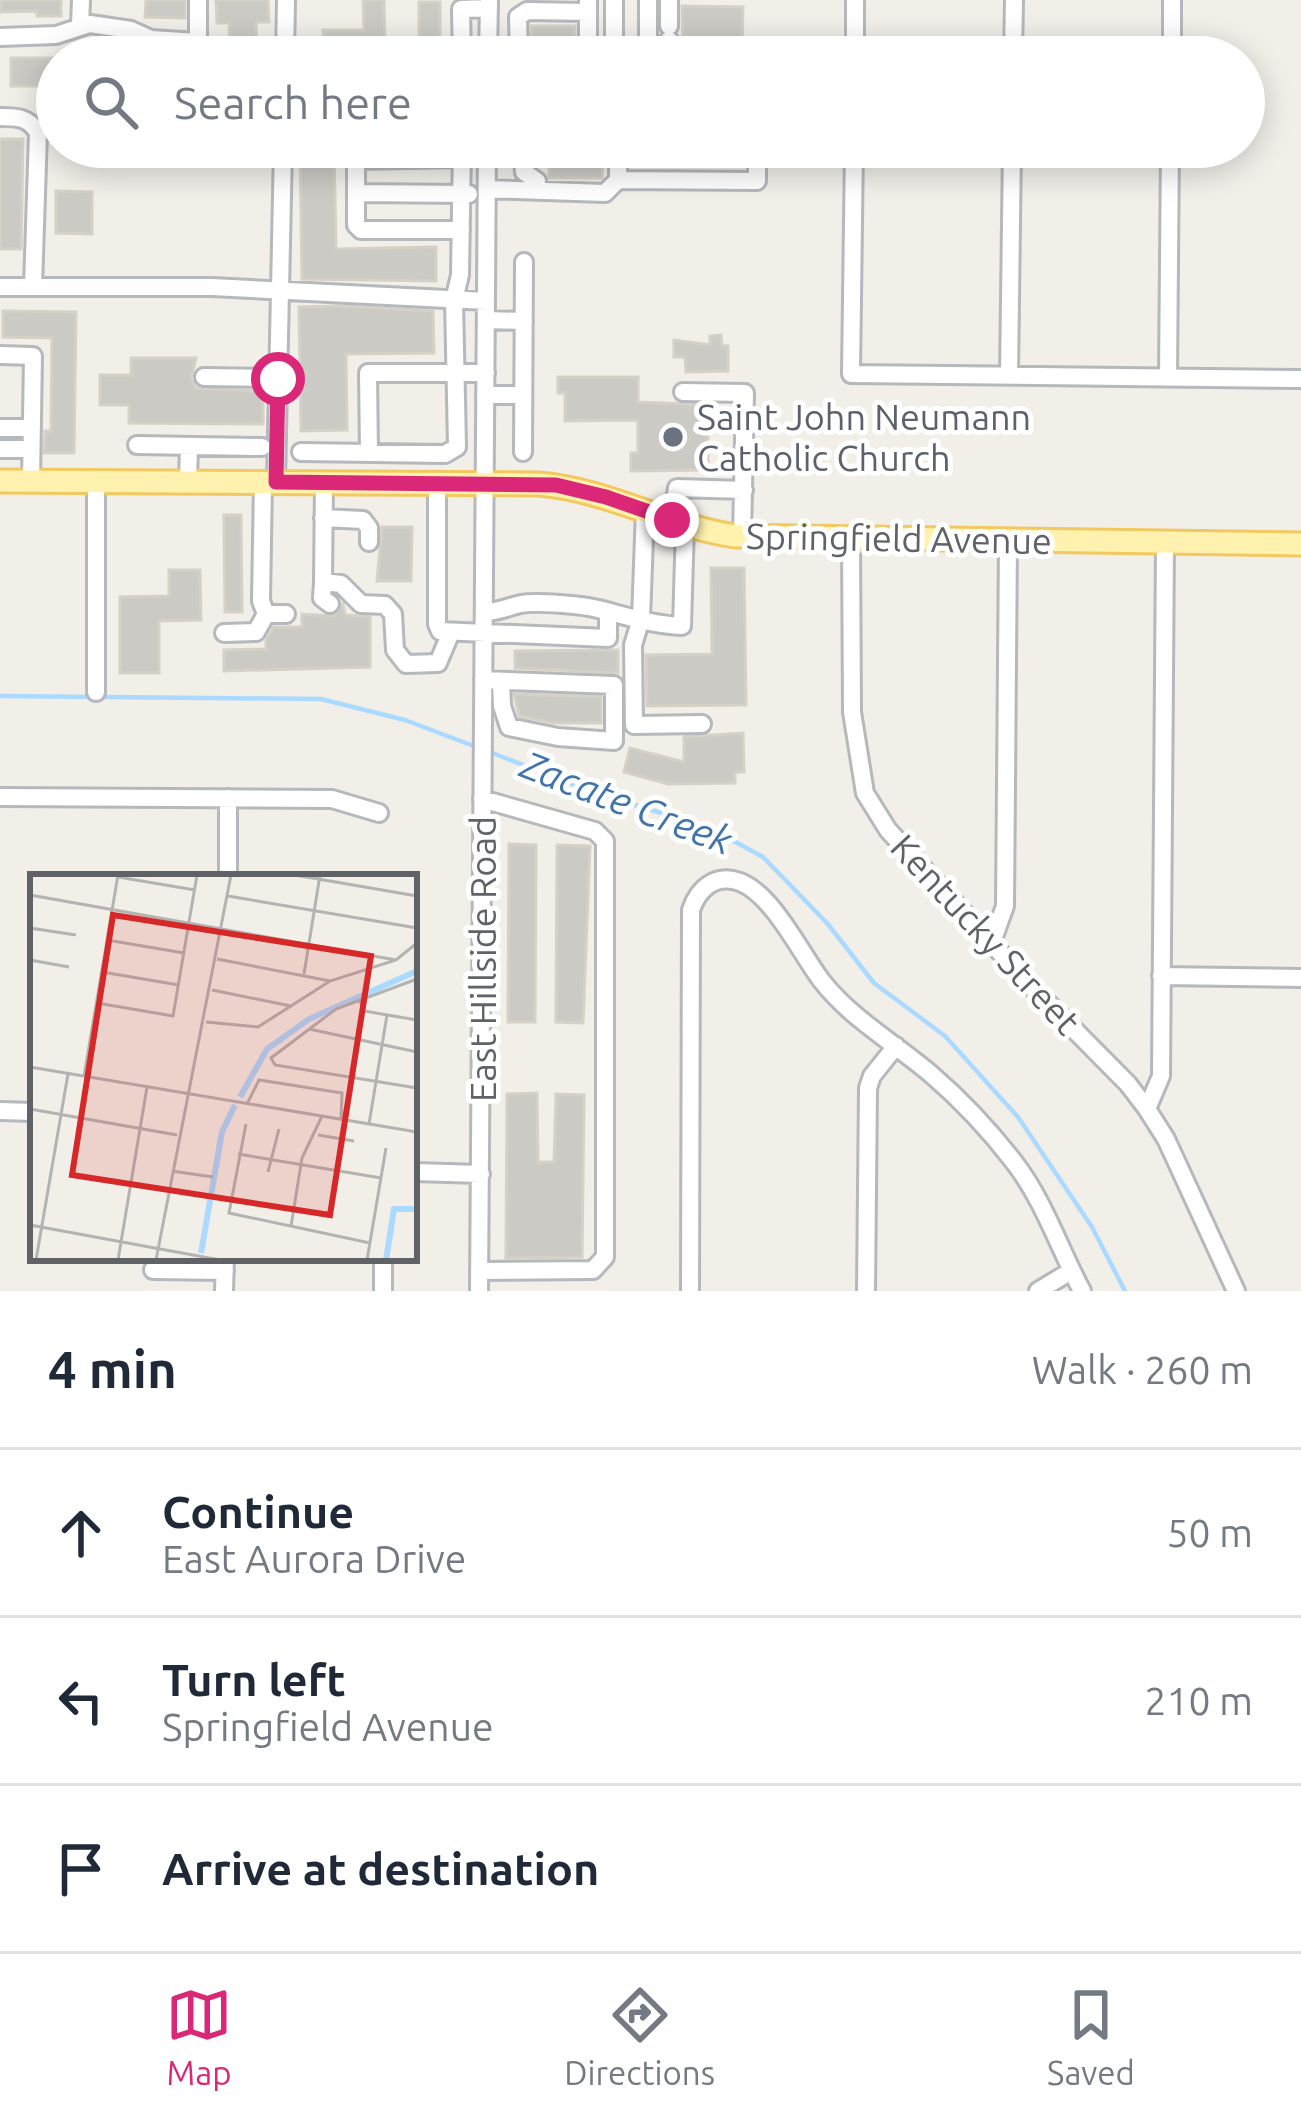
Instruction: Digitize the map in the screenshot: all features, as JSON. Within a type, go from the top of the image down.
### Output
[{"type":"main road","name":"Springfield Avenue","points":[[0,481],[556,485],[678,523],[742,537],[1301,544]]},
{"type":"street","points":[[80,26],[81,0]]},
{"type":"street","points":[[198,0],[198,36]]},
{"type":"street","points":[[285,36],[286,0]]},
{"type":"street","points":[[614,0],[614,36]]},
{"type":"street","points":[[648,0],[648,36]]},
{"type":"street","points":[[669,0],[669,36]]},
{"type":"street","points":[[855,0],[855,36]]},
{"type":"street","points":[[1013,36],[1014,0]]},
{"type":"street","points":[[1172,0],[1172,36]]},
{"type":"street","points":[[461,36],[460,9],[489,4],[488,36]]},
{"type":"street","points":[[518,36],[518,17],[527,11],[588,6],[587,36]]},
{"type":"street","points":[[0,37],[56,34],[80,26],[110,26],[142,36]]},
{"type":"street","points":[[0,117],[22,117],[36,129]]},
{"type":"street","points":[[33,287],[37,168]]},
{"type":"street","points":[[266,614],[261,601],[278,379],[283,168]]},
{"type":"street","points":[[356,168],[356,225],[361,230],[460,230]]},
{"type":"street","points":[[301,452],[445,454],[458,447],[454,300],[460,274],[461,168]]},
{"type":"street","name":"East Hillside Road","points":[[479,1291],[483,719],[492,681],[484,633],[488,168]]},
{"type":"street","points":[[524,168],[537,180],[605,194],[618,179],[618,168]]},
{"type":"street","points":[[618,179],[757,182],[757,168]]},
{"type":"street","points":[[854,168],[851,374],[1301,379]]},
{"type":"street","points":[[1009,376],[1012,168]]},
{"type":"street","points":[[1168,378],[1170,168]]},
{"type":"street","points":[[356,194],[487,192],[537,180]]},
{"type":"street","points":[[523,452],[524,262]]},
{"type":"street","points":[[0,287],[212,286],[454,300],[524,321]]},
{"type":"street","points":[[0,355],[33,356],[31,481]]},
{"type":"street","points":[[369,453],[368,373],[486,373]]},
{"type":"street","points":[[204,377],[278,379]]},
{"type":"street","points":[[683,392],[745,393],[742,537]]},
{"type":"street","points":[[485,395],[523,395]]},
{"type":"street","points":[[0,428],[31,428]]},
{"type":"street","points":[[137,445],[262,447]]},
{"type":"street","points":[[188,482],[189,446]]},
{"type":"street","points":[[0,449],[30,449]]},
{"type":"street","points":[[96,481],[96,692]]},
{"type":"street","points":[[324,482],[322,598],[385,605],[393,614],[394,650],[406,664],[438,663],[451,632]]},
{"type":"street","points":[[437,483],[436,624],[440,632],[608,638],[608,614]]},
{"type":"street","points":[[484,612],[522,604],[602,609],[653,626],[682,626],[677,488],[743,490]]},
{"type":"street","points":[[645,510],[641,619],[633,645],[634,725],[702,724]]},
{"type":"street","points":[[323,518],[363,520],[369,528],[369,542]]},
{"type":"street","name":"Kentucky Street","points":[[851,540],[852,712],[866,793],[888,830],[1147,1109],[1166,1138],[1236,1291]]},
{"type":"street","points":[[992,942],[1005,906],[1008,541]]},
{"type":"street","points":[[1147,1109],[1161,1076],[1165,543]]},
{"type":"street","points":[[322,581],[341,584],[346,604]]},
{"type":"street","points":[[266,614],[286,614]]},
{"type":"street","points":[[224,633],[256,632],[266,614]]},
{"type":"street","points":[[492,681],[614,685],[614,741],[509,727],[492,681]]},
{"type":"street","points":[[0,797],[332,799],[380,813]]},
{"type":"street","points":[[227,874],[228,798]]},
{"type":"street","points":[[479,1271],[593,1270],[605,1257],[605,841],[595,831],[482,799]]},
{"type":"street","points":[[690,1291],[691,926],[697,893],[710,883],[742,883],[776,915],[820,979],[847,1008],[933,1076],[1013,1161],[1040,1201],[1082,1291]]},
{"type":"street","points":[[1161,976],[1301,978]]},
{"type":"street","points":[[866,1291],[868,1088],[896,1046]]},
{"type":"street","points":[[417,1172],[481,1174]]},
{"type":"street","points":[[153,1270],[225,1264],[224,1291]]},
{"type":"street","points":[[1038,1291],[1072,1271]]},
{"type":"building","points":[[1,0],[61,0],[61,16],[1,12]]},
{"type":"building","points":[[146,0],[185,0],[185,18],[145,17]]},
{"type":"building","points":[[216,0],[268,0],[269,22],[256,22],[256,36],[229,36],[229,23],[217,23]]},
{"type":"building","points":[[363,0],[384,0],[385,36],[323,36],[323,30],[364,30]]},
{"type":"building","points":[[419,2],[440,2],[440,36],[419,36]]},
{"type":"building","points":[[682,6],[743,7],[742,36],[683,36]]},
{"type":"building","points":[[531,26],[575,26],[575,36],[531,36]]},
{"type":"building","points":[[11,58],[36,58],[36,86],[11,86]]},
{"type":"building","points":[[0,139],[23,139],[21,249],[0,249]]},
{"type":"building","points":[[300,168],[334,168],[336,249],[436,247],[436,281],[302,279]]},
{"type":"building","points":[[549,168],[602,168],[602,178],[549,178]]},
{"type":"building","points":[[56,191],[92,192],[92,234],[56,233]]},
{"type":"building","points":[[299,307],[433,311],[434,353],[346,354],[347,430],[301,431]]},
{"type":"building","points":[[3,311],[76,312],[74,453],[44,453],[45,431],[51,431],[52,338],[3,337]]},
{"type":"building","points":[[721,335],[722,346],[728,346],[728,371],[686,372],[685,357],[674,357],[674,340],[710,345],[710,336]]},
{"type":"building","points":[[131,358],[196,358],[191,378],[196,388],[263,391],[263,424],[129,423],[129,405],[100,405],[100,375],[131,375]]},
{"type":"building","name":"Saint John Neumann Catholic Church","points":[[558,377],[638,377],[638,402],[708,405],[708,470],[631,471],[631,453],[638,453],[638,420],[565,421],[565,393],[558,393]]},
{"type":"building","points":[[224,515],[241,515],[242,612],[225,612]]},
{"type":"building","points":[[382,527],[412,527],[411,581],[377,581]]},
{"type":"building","points":[[711,568],[744,568],[746,705],[647,706],[646,655],[712,654]]},
{"type":"building","points":[[169,570],[200,570],[201,620],[159,621],[159,673],[120,673],[120,597],[169,596]]},
{"type":"building","points":[[343,604],[345,615],[370,617],[370,667],[224,671],[224,650],[266,649],[273,627],[302,627],[302,614],[334,616]]},
{"type":"building","points":[[618,650],[618,673],[515,668],[515,651]]},
{"type":"building","points":[[514,694],[601,697],[601,723],[554,723],[519,716]]},
{"type":"building","points":[[743,733],[744,772],[735,772],[735,783],[668,784],[624,772],[630,748],[684,762],[684,737]]},
{"type":"building","points":[[509,844],[536,845],[535,1022],[508,1022]]},
{"type":"building","points":[[557,845],[590,846],[583,1023],[556,1022]]},
{"type":"building","points":[[537,1093],[538,1162],[554,1162],[556,1094],[584,1095],[582,1257],[506,1258],[507,1094]]},
{"type":"waterway","name":"Zacate Creek","points":[[0,696],[321,699],[405,720],[479,748]]},
{"type":"waterway","name":"Zacate Creek","points":[[490,752],[595,793],[708,827],[763,857],[827,923],[874,983],[945,1036],[1018,1117],[1092,1227],[1125,1291]]},
{"type":"place","name":"Saint John Neumann Catholic Church","points":[[673,437]]},
{"type":"route","points":[[278,379],[276,482],[556,485],[672,520]]}]
